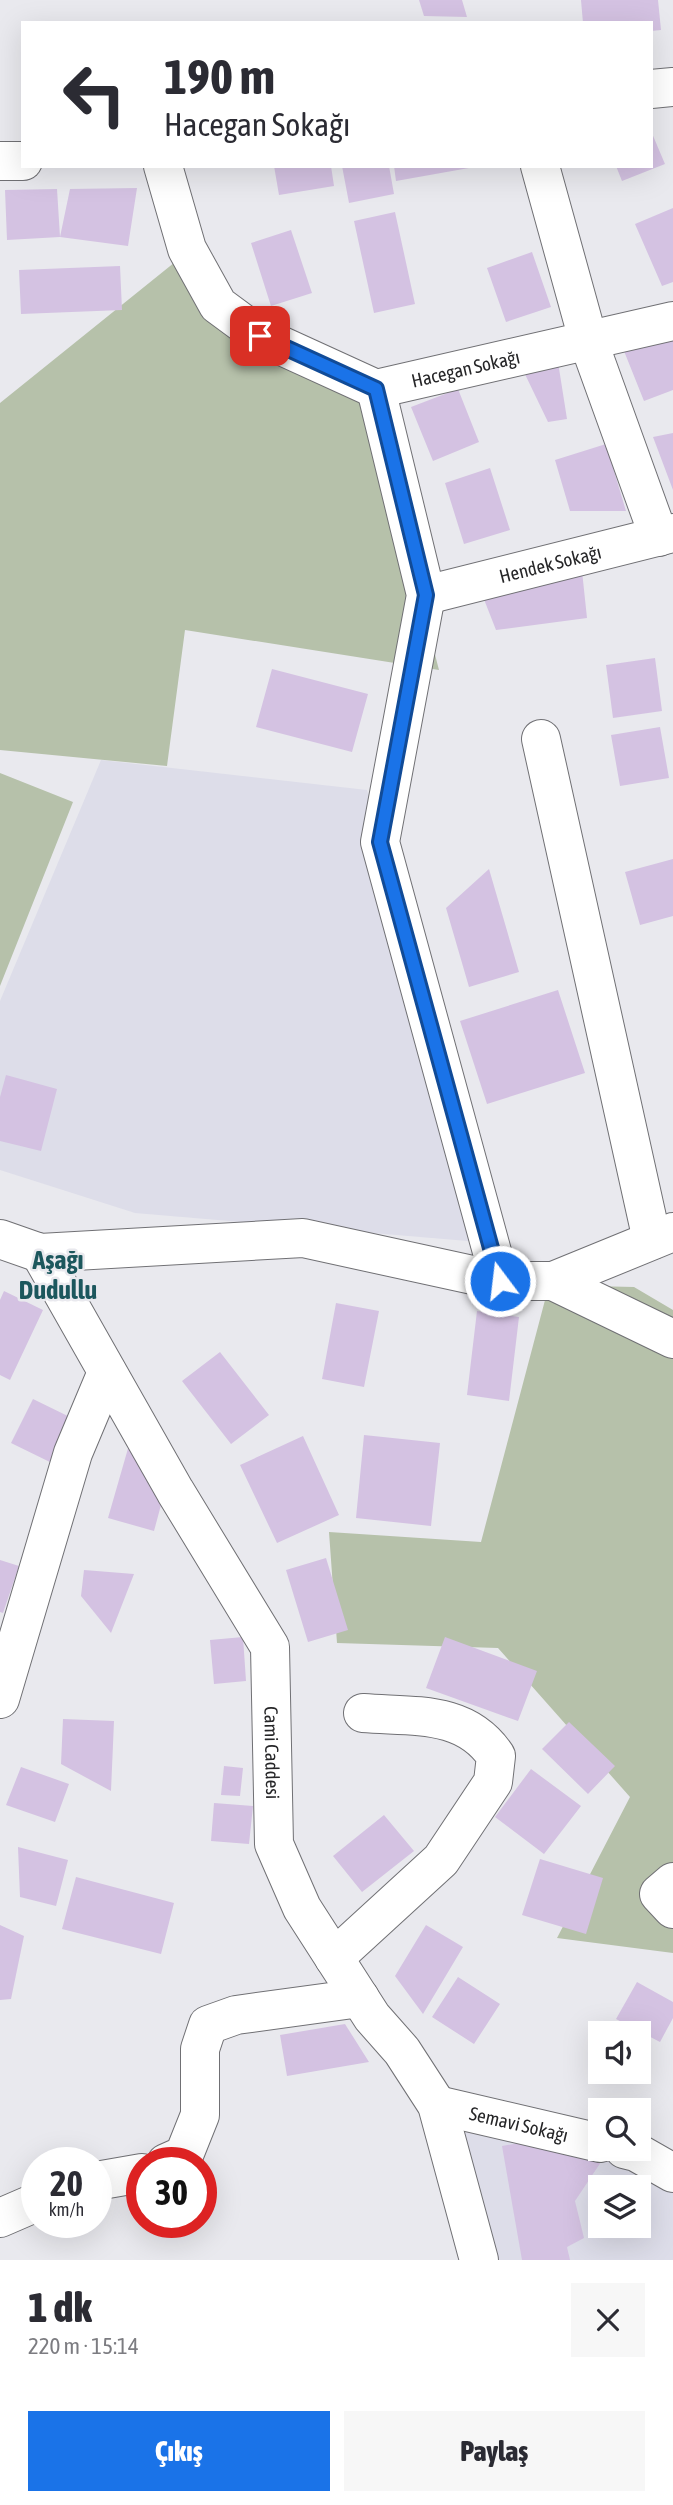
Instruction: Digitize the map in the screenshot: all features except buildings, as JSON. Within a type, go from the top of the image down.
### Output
[{"type":"street","points":[[653,89],[673,88]]},
{"type":"street","points":[[0,160],[21,161]]},
{"type":"street","points":[[164,168],[187,249],[218,305],[260,336],[376,389],[426,595],[380,842],[500,1281]]},
{"type":"street","points":[[541,168],[589,343],[666,535]]},
{"type":"street","name":"Hacegan Sokağı","points":[[376,389],[589,343],[673,321]]},
{"type":"street","name":"Hendek Sokağı","points":[[426,595],[666,535]]},
{"type":"street","points":[[0,1239],[40,1253],[303,1238],[500,1281],[552,1281],[663,1236],[541,739]]},
{"type":"street","name":"Cami Caddesi","points":[[40,1253],[270,1647],[274,1844],[302,1908],[360,1998],[402,2051],[437,2105],[479,2260]]},
{"type":"street","points":[[552,1281],[673,1339]]},
{"type":"street","points":[[0,1699],[73,1453],[107,1371]]},
{"type":"street","points":[[334,1958],[440,1860],[494,1782],[496,1756],[484,1738],[451,1720],[363,1713]]},
{"type":"street","points":[[673,1882],[659,1894],[673,1909]]},
{"type":"street","points":[[187,2147],[200,2115],[200,2049],[208,2025],[236,2014],[360,1998]]},
{"type":"street","name":"Semavi Sokağı","points":[[437,2105],[588,2140]]},
{"type":"street","points":[[651,2160],[672,2172]]},
{"type":"street","points":[[0,2218],[21,2209]]},
{"type":"shaded area","points":[[101,760],[367,790],[503,1244],[135,1213],[0,1170],[0,1001]]},
{"type":"shaded area","points":[[463,2125],[588,2137],[588,2161],[651,2161],[651,2145],[673,2151],[673,2260],[492,2260]]},
{"type":"green space","points":[[190,250],[217,326],[363,376],[439,670],[185,630],[167,766],[0,750],[0,403]]},
{"type":"green space","points":[[0,773],[73,802],[0,986]]},
{"type":"green space","points":[[549,1285],[634,1287],[673,1310],[673,1953],[557,1938],[630,1797],[498,1648],[337,1643],[329,1532],[481,1542]]},
{"type":"district","name":"Aşağı Dudullu","points":[[58,1275]]},
{"type":"route","points":[[260,336],[376,389],[426,595],[380,842],[500,1281]]}]
